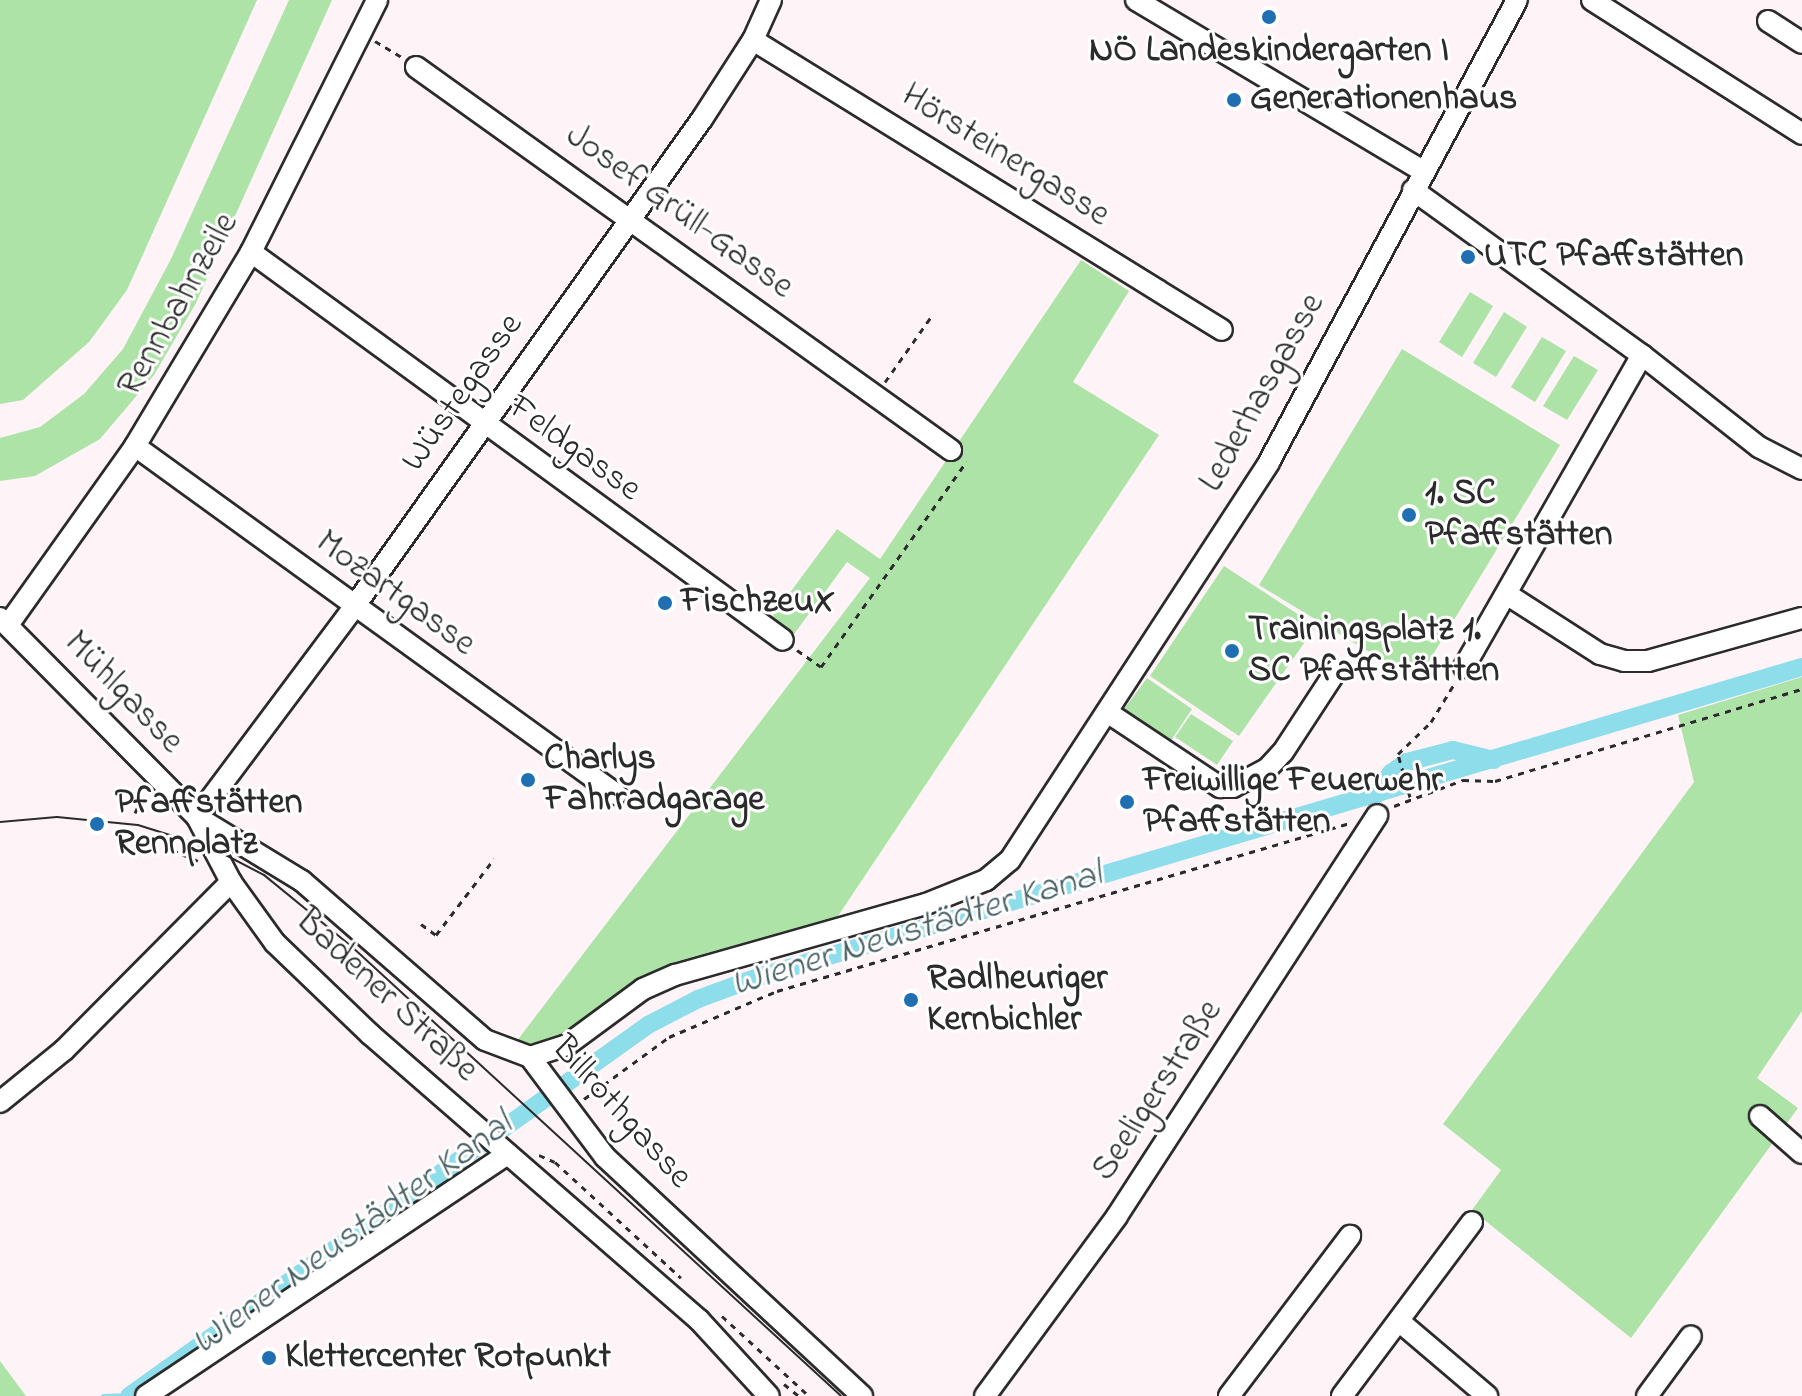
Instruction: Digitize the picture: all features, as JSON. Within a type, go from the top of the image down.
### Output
[{"type":"street","name":"Rennbahnzeile","points":[[4,621],[135,446],[251,252],[364,34],[377,0]]},
{"type":"street","name":"Wüstegasse","points":[[197,817],[354,607],[630,219],[753,40],[771,0]]},
{"type":"street","points":[[1136,0],[1423,171]]},
{"type":"street","name":"Lederhasgasse","points":[[530,1057],[567,1045],[643,989],[675,975],[926,904],[986,880],[1010,860],[1269,462],[1517,0]]},
{"type":"street","points":[[1592,0],[1802,134]]},
{"type":"street","points":[[1768,21],[1802,43]]},
{"type":"street","name":"Hörsteinergasse","points":[[753,40],[1222,330]]},
{"type":"street","name":"Josef Grüll-Gasse","points":[[416,67],[951,450]]},
{"type":"street","points":[[1413,190],[1642,355],[1759,447],[1802,469]]},
{"type":"street","name":"Feldgasse","points":[[251,252],[482,424],[783,640]]},
{"type":"street","points":[[1464,667],[1508,595],[1642,355]]},
{"type":"street","name":"Mozartgasse","points":[[135,446],[616,794]]},
{"type":"street","points":[[1508,595],[1600,654],[1624,661],[1648,661],[1802,618]]},
{"type":"street","name":"Mühlgasse","points":[[4,621],[197,817]]},
{"type":"street","points":[[1107,712],[1220,787],[1233,787],[1267,769],[1283,752],[1336,671]]},
{"type":"street","name":"Seeligerstraße","points":[[985,1396],[1117,1216],[1377,815]]},
{"type":"street","name":"Badener Straße","points":[[197,817],[231,882],[275,943],[505,1152],[699,1320],[769,1396]]},
{"type":"street","name":"Billrothgasse","points":[[197,817],[302,881],[485,1040],[530,1057],[541,1078],[605,1157],[862,1396]]},
{"type":"street","points":[[0,1102],[64,1050],[231,882]]},
{"type":"street","points":[[1760,1116],[1802,1153]]},
{"type":"street","points":[[146,1396],[505,1152]]},
{"type":"street","points":[[1342,1396],[1472,1222]]},
{"type":"street","points":[[1229,1396],[1350,1236]]},
{"type":"street","points":[[1399,1321],[1487,1396]]},
{"type":"street","points":[[1647,1396],[1691,1336]]},
{"type":"path","points":[[364,34],[416,67]]},
{"type":"path","points":[[876,395],[931,317]]},
{"type":"path","points":[[783,640],[821,667],[967,461],[951,450]]},
{"type":"path","points":[[1411,798],[1400,761],[1401,747],[1431,722],[1464,667]]},
{"type":"path","points":[[565,1108],[669,1037],[777,991],[1377,815],[1411,798],[1463,780],[1495,781],[1802,689]]},
{"type":"path","points":[[421,924],[436,935],[494,859]]},
{"type":"green space","points":[[0,0],[257,0],[127,290],[89,342],[23,400],[0,404]]},
{"type":"green space","points":[[289,0],[332,0],[196,303],[154,375],[100,439],[35,476],[0,481],[0,438],[40,427],[84,394],[123,349],[171,259]]},
{"type":"green space","points":[[1081,260],[1129,291],[1073,382],[1159,435],[834,922],[652,976],[585,1024],[545,1044],[516,1042],[870,578],[847,562],[794,634],[772,617],[837,529],[880,559]]},
{"type":"green space","points":[[1470,292],[1493,306],[1462,357],[1439,342]]},
{"type":"green space","points":[[1504,312],[1527,327],[1496,377],[1473,363]]},
{"type":"green space","points":[[1542,337],[1566,351],[1535,402],[1511,387]]},
{"type":"green space","name":"1. SC Pfaffstätten","points":[[1402,349],[1560,445],[1417,681],[1259,585]]},
{"type":"green space","points":[[1574,356],[1598,370],[1567,420],[1543,406]]},
{"type":"green space","name":"Trainingsplatz 1. SC Pfaffstättten","points":[[1224,566],[1316,626],[1239,736],[1150,676]]},
{"type":"green space","points":[[1802,677],[1802,1011],[1757,1078],[1798,1108],[1631,1338],[1472,1210],[1501,1170],[1443,1124],[1694,782],[1678,715]]},
{"type":"green space","points":[[1147,678],[1192,709],[1170,742],[1124,709]]},
{"type":"green space","points":[[1191,714],[1233,741],[1217,765],[1175,737]]},
{"type":"green space","points":[[0,1361],[26,1396],[0,1396]]},
{"type":"waterway","name":"Wiener Neustädter Kanal","points":[[129,1396],[648,1025],[698,999],[758,977],[1802,667]]},
{"type":"waterway","points":[[1376,795],[1391,773],[1407,762],[1453,750],[1494,760]]},
{"type":"waterway","points":[[103,1396],[130,1395]]},
{"type":"tram line","points":[[0,822],[57,817],[138,825],[214,849],[264,875],[351,946],[841,1396]]},
{"type":"place","name":"NÖ Landeskindergarten I","points":[[1269,17]]},
{"type":"place","name":"Generationenhaus","points":[[1234,100]]},
{"type":"place","name":"UTC Pfaffstätten","points":[[1468,257]]},
{"type":"place","name":"1. SC Pfaffstätten","points":[[1409,515]]},
{"type":"place","name":"FischzeuX","points":[[665,603]]},
{"type":"place","name":"Trainingsplatz 1. SC Pfaffstättten","points":[[1232,651]]},
{"type":"place","name":"Charlys Fahrradgarage","points":[[528,780]]},
{"type":"place","name":"Freiwillige Feuerwehr Pfaffstätten","points":[[1127,802]]},
{"type":"place","name":"Pfaffstätten Rennplatz","points":[[97,824]]},
{"type":"place","name":"Radlheuriger Kernbichler","points":[[911,1000]]},
{"type":"place","name":"Klettercenter Rotpunkt","points":[[269,1358]]}]
